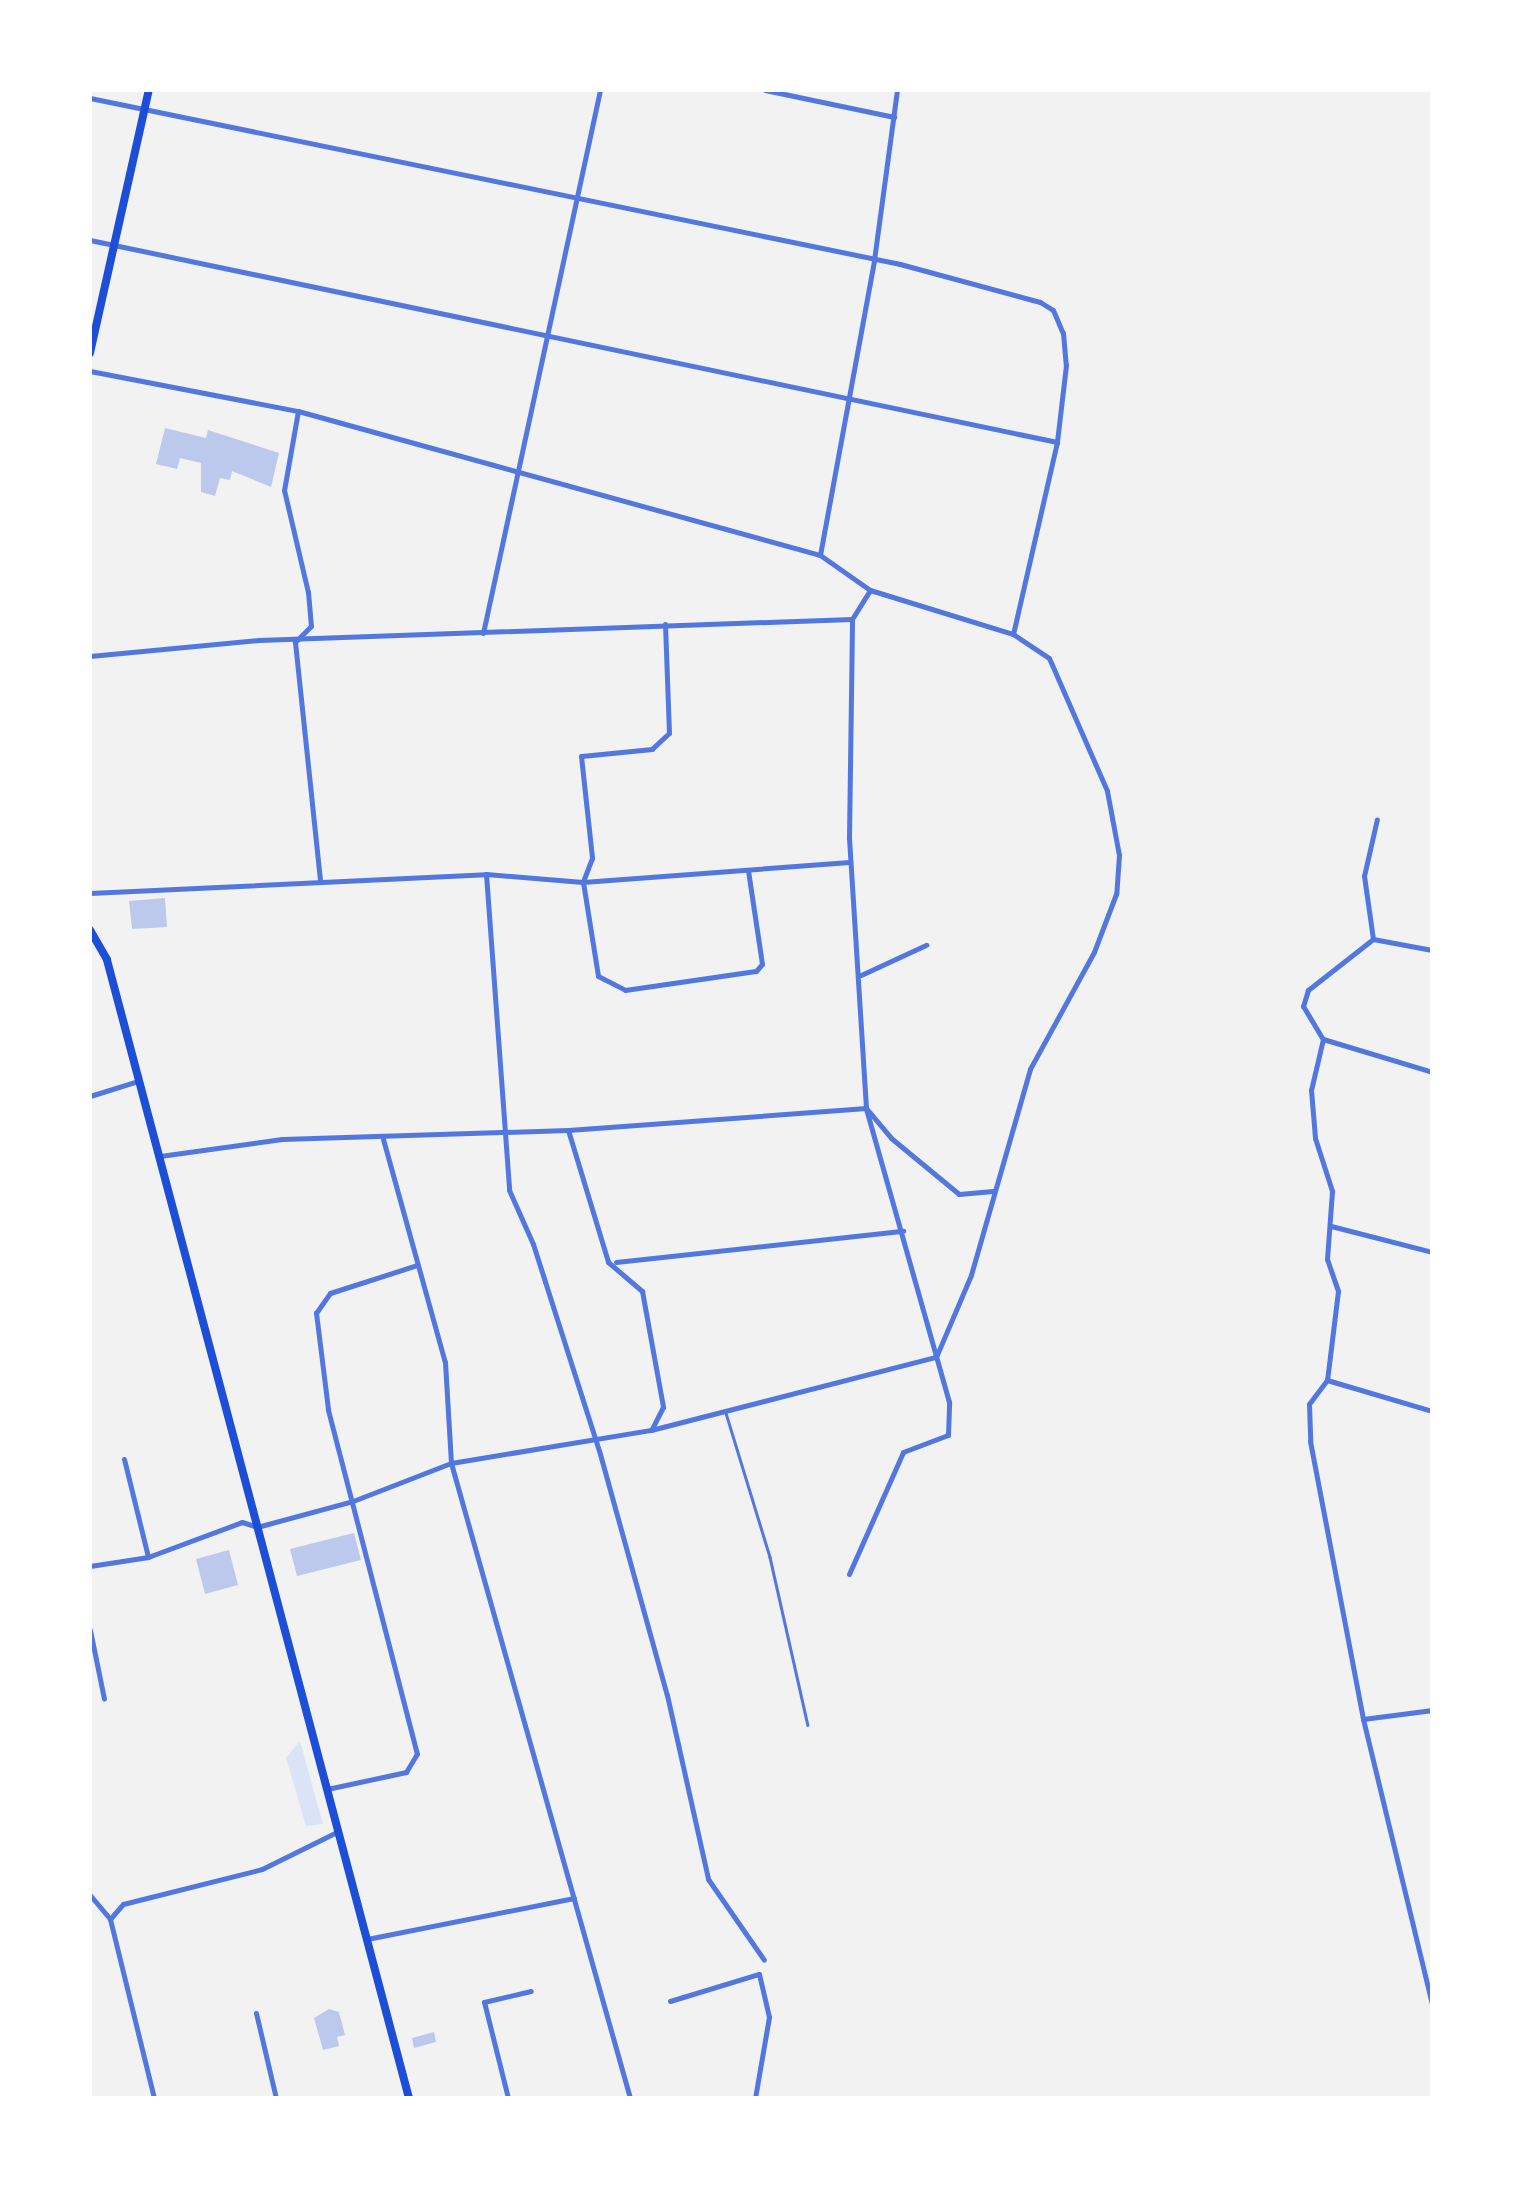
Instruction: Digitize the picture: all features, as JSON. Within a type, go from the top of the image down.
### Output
[{"type":"main road","points":[[90,352],[150,90]]},
{"type":"main road","points":[[90,930],[107,960],[408,2098]]},
{"type":"street","points":[[483,633],[600,90]]},
{"type":"street","points":[[765,90],[894,117]]},
{"type":"street","points":[[820,555],[874,260],[897,90]]},
{"type":"street","points":[[90,98],[874,260],[1040,302],[1053,310],[1062,333],[1057,442],[1014,634]]},
{"type":"street","points":[[90,240],[850,394],[1057,442]]},
{"type":"street","points":[[90,371],[298,411],[515,476],[820,555],[870,590],[1014,634],[1049,658],[1107,791],[1119,855],[1105,923],[1030,1069],[971,1274],[936,1356]]},
{"type":"street","points":[[295,642],[311,626],[284,490],[298,411]]},
{"type":"street","points":[[849,1574],[903,1452],[948,1435],[949,1402],[866,1108],[861,975],[849,862],[852,619],[870,590]]},
{"type":"street","points":[[90,656],[665,624],[852,619]]},
{"type":"street","points":[[665,624],[669,733],[652,748],[581,756],[592,858],[583,882],[592,968],[625,990],[756,971],[762,964],[748,870]]},
{"type":"street","points":[[295,642],[320,882]]},
{"type":"street","points":[[1373,939],[1364,876],[1377,820]]},
{"type":"street","points":[[90,893],[486,874],[583,882],[849,862]]},
{"type":"street","points":[[486,874],[509,1190],[533,1244],[658,1657],[708,1879],[764,1960]]},
{"type":"street","points":[[1432,950],[1373,939],[1308,990],[1302,1006],[1323,1039],[1432,1072]]},
{"type":"street","points":[[861,975],[926,946]]},
{"type":"street","points":[[1323,1039],[1310,1090],[1315,1138],[1332,1191],[1327,1259],[1338,1291],[1327,1380],[1309,1404],[1310,1441],[1363,1719],[1432,2004]]},
{"type":"street","points":[[90,1096],[138,1081]]},
{"type":"street","points":[[866,1108],[891,1138],[959,1194],[993,1191]]},
{"type":"street","points":[[158,1157],[216,1144],[504,1134],[866,1108]]},
{"type":"street","points":[[568,1130],[608,1262],[903,1232]]},
{"type":"street","points":[[383,1140],[444,1362],[451,1463],[630,2098]]},
{"type":"street","points":[[1331,1226],[1432,1252]]},
{"type":"street","points":[[616,1262],[642,1291],[663,1407],[651,1430]]},
{"type":"street","points":[[327,1789],[406,1772],[417,1754],[328,1409],[316,1314],[330,1293],[418,1265]]},
{"type":"street","points":[[90,1566],[148,1557],[242,1522],[257,1527],[354,1501],[451,1463],[590,1436],[651,1430],[936,1356]]},
{"type":"street","points":[[1327,1380],[1432,1411]]},
{"type":"street","points":[[124,1459],[148,1557]]},
{"type":"street","points":[[90,1630],[104,1699]]},
{"type":"street","points":[[1363,1719],[1432,1710]]},
{"type":"street","points":[[110,1919],[124,1904],[262,1869],[338,1831]]},
{"type":"street","points":[[90,1895],[110,1919],[154,2098]]},
{"type":"street","points":[[367,1939],[574,1898]]},
{"type":"street","points":[[670,2001],[759,1974],[769,2017],[755,2098]]},
{"type":"street","points":[[508,2098],[484,2002],[530,1991]]},
{"type":"street","points":[[256,2013],[276,2098]]},
{"type":"lane","points":[[720,1412],[726,1413],[770,1557],[808,1725]]},
{"type":"shaded area","points":[[300,1741],[323,1824],[306,1826],[286,1758]]},
{"type":"building","points":[[165,428],[206,438],[208,430],[279,453],[271,487],[232,471],[230,480],[220,478],[215,496],[201,492],[201,463],[180,458],[177,469],[156,464]]},
{"type":"building","points":[[165,898],[167,927],[132,929],[129,901]]},
{"type":"building","points":[[354,1533],[361,1560],[297,1576],[290,1549]]},
{"type":"building","points":[[229,1550],[238,1585],[205,1594],[196,1559]]},
{"type":"building","points":[[329,2009],[339,2012],[345,2035],[337,2037],[339,2046],[323,2050],[314,2018]]},
{"type":"building","points":[[434,2032],[436,2042],[414,2048],[412,2038]]}]
